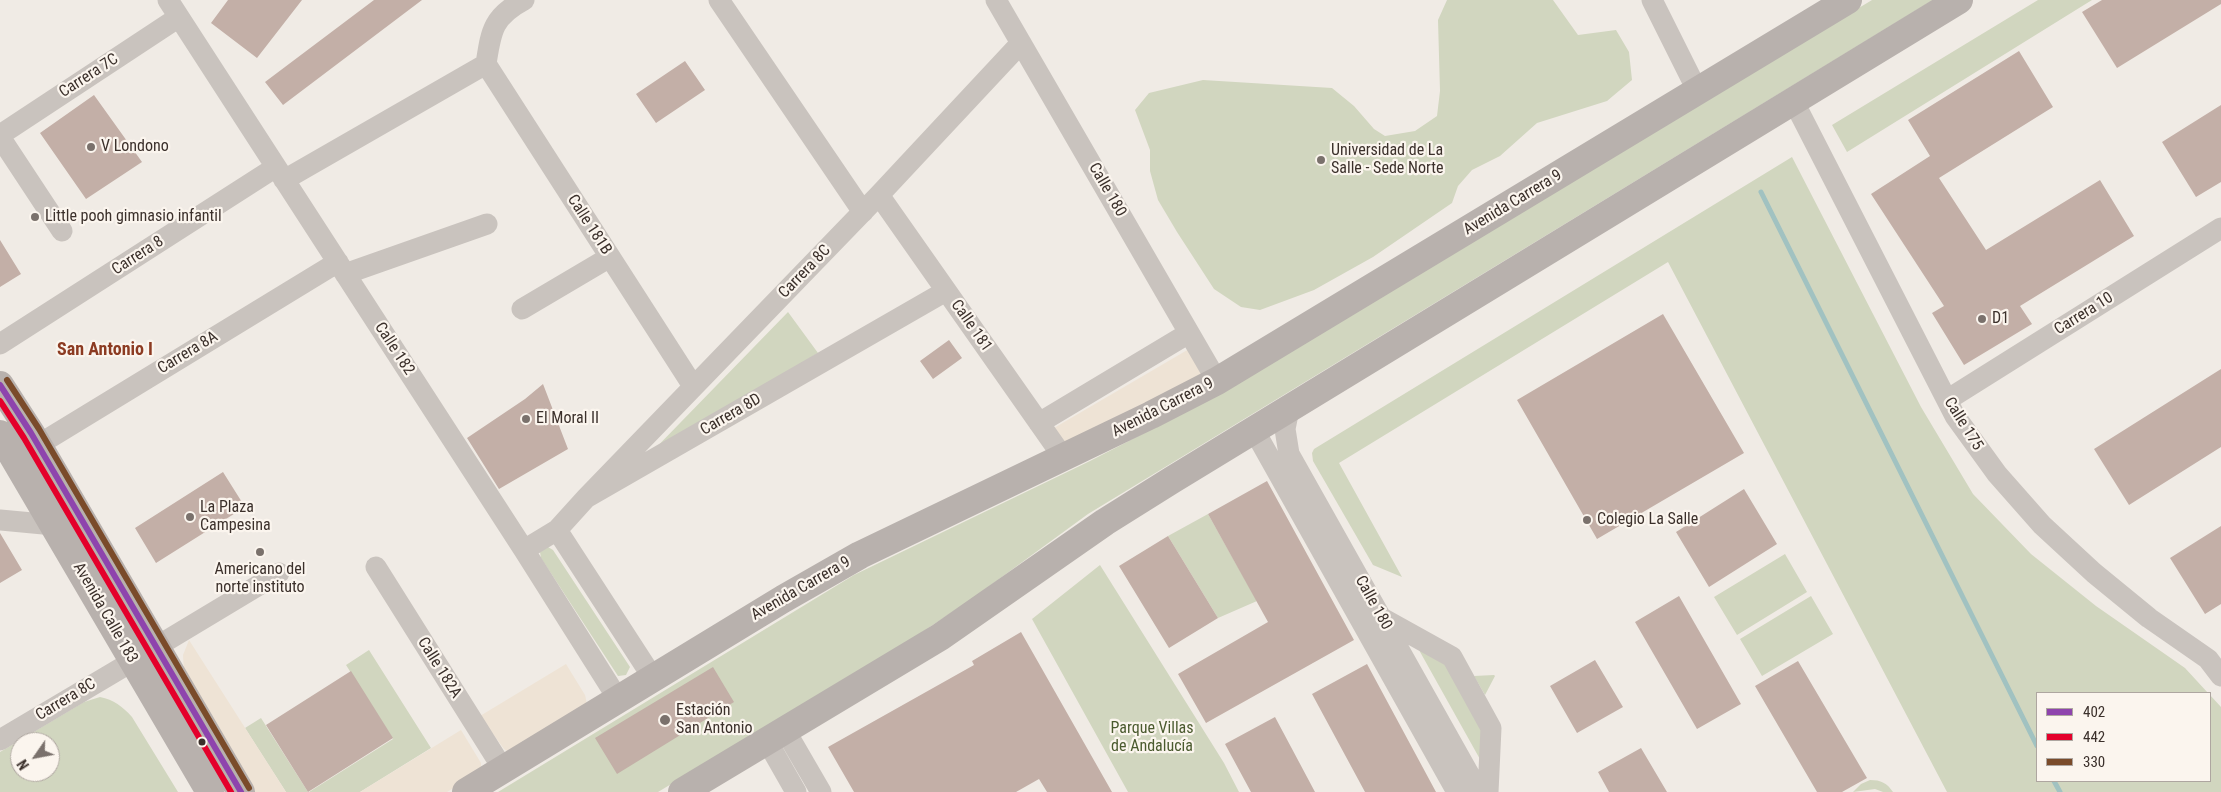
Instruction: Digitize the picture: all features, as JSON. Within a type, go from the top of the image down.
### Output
[{"type":"main road","name":"Avenida Carrera 9","points":[[466,792],[783,599],[860,555],[1217,381],[1848,0]]},
{"type":"main road","points":[[682,792],[940,637],[1105,522],[1959,0]]},
{"type":"main road","name":"Avenida Calle 183","points":[[0,385],[38,445],[241,792]]},
{"type":"main road","name":"Avenida Calle 183","points":[[0,434],[210,792]]},
{"type":"street","points":[[486,64],[491,32],[497,20],[524,0]]},
{"type":"street","points":[[719,0],[863,212]]},
{"type":"street","name":"Calle 180","points":[[996,0],[1217,381]]},
{"type":"street","points":[[1652,0],[1698,92]]},
{"type":"street","name":"Carrera 7C","points":[[0,136],[173,5]]},
{"type":"street","name":"Calle 182","points":[[173,5],[618,699]]},
{"type":"street","name":"Carrera 8C","points":[[586,498],[863,212],[1021,43]]},
{"type":"street","name":"Carrera 8","points":[[0,344],[280,173],[486,64]]},
{"type":"street","name":"Calle 181B","points":[[486,64],[693,386]]},
{"type":"street","name":"Calle 175","points":[[1794,102],[1947,400],[1996,474],[2042,525],[2094,573],[2142,612],[2208,659],[2221,676]]},
{"type":"street","points":[[0,136],[62,231]]},
{"type":"street","name":"Calle 181","points":[[879,195],[1063,457]]},
{"type":"street","name":"Carrera 8A","points":[[38,445],[341,268],[487,224]]},
{"type":"street","name":"Carrera 10","points":[[1947,400],[2221,228]]},
{"type":"street","points":[[522,309],[610,258]]},
{"type":"street","name":"Carrera 8D","points":[[524,550],[557,530],[586,498],[946,291]]},
{"type":"street","points":[[1039,423],[1189,333]]},
{"type":"street","name":"Calle 180","points":[[1288,409],[1285,429],[1289,454],[1479,792]]},
{"type":"street","name":"Calle 180","points":[[1254,430],[1457,792]]},
{"type":"street","points":[[0,520],[54,526]]},
{"type":"street","points":[[557,530],[653,678]]},
{"type":"street","name":"Calle 182A","points":[[376,567],[503,770]]},
{"type":"street","points":[[156,647],[279,573]]},
{"type":"street","points":[[1380,616],[1452,657],[1491,728],[1488,792]]},
{"type":"street","name":"Carrera 8C","points":[[0,740],[133,661]]},
{"type":"street","points":[[776,736],[796,792]]},
{"type":"street","points":[[776,736],[821,792]]},
{"type":"green space","points":[[1447,0],[1553,0],[1578,35],[1616,30],[1629,52],[1632,80],[1607,101],[1537,123],[1500,156],[1472,170],[1458,186],[1452,203],[1373,257],[1314,290],[1260,310],[1241,307],[1214,289],[1158,200],[1150,171],[1150,150],[1135,110],[1149,93],[1203,80],[1332,88],[1354,106],[1374,129],[1385,136],[1415,131],[1437,116],[1440,91],[1438,20]]},
{"type":"green space","points":[[1872,0],[1933,0],[1088,514],[969,601],[898,648],[658,792],[498,792],[854,575],[1090,461],[1226,391]]},
{"type":"green space","points":[[2038,0],[2092,0],[1847,152],[1832,125]]},
{"type":"green space","points":[[1792,157],[1921,407],[1973,494],[2031,554],[2096,606],[2185,668],[2207,692],[2036,692],[2036,782],[2211,782],[2211,696],[2221,707],[2221,792],[1947,792],[1668,262],[1339,463],[1402,577],[1373,565],[1313,461],[1312,453],[1314,449]]},
{"type":"green space","points":[[788,312],[818,353],[644,460]]},
{"type":"green space","points":[[1208,514],[1257,601],[1218,618],[1168,536]]},
{"type":"green space","points":[[548,547],[553,550],[630,667],[626,675],[618,676],[541,558],[540,552]]},
{"type":"green space","points":[[1785,554],[1807,592],[1737,635],[1714,597]]},
{"type":"green space","name":"Parque Villas de Andalucía","points":[[1100,565],[1224,763],[1239,792],[1128,792],[1032,619]]},
{"type":"green space","points":[[1811,596],[1833,634],[1762,676],[1740,639]]},
{"type":"green space","points":[[369,650],[431,748],[360,792],[309,792],[393,739],[346,665]]},
{"type":"green space","points":[[1419,650],[1446,663],[1484,732],[1481,761]]},
{"type":"green space","points":[[1474,676],[1495,676],[1485,695]]},
{"type":"green space","points":[[100,697],[105,698],[118,704],[132,717],[178,792],[0,792],[0,752],[10,746],[10,782],[60,782],[60,732],[34,732],[84,702]]},
{"type":"green space","points":[[261,718],[308,792],[286,792],[245,728]]},
{"type":"green space","points":[[1870,780],[1883,783],[1893,792],[1883,792],[1875,789],[1853,792],[1861,784]]},
{"type":"shaded area","points":[[1189,349],[1205,378],[1064,446],[1054,428]]},
{"type":"shaded area","points":[[189,640],[286,792],[255,792],[184,672],[183,655]]},
{"type":"shaded area","points":[[566,664],[585,695],[587,704],[507,751],[504,749],[480,716]]},
{"type":"shaded area","points":[[461,730],[481,763],[481,767],[474,775],[447,792],[360,792]]},
{"type":"building","points":[[228,0],[302,0],[257,58],[211,23]]},
{"type":"building","points":[[374,0],[422,0],[283,105],[265,82]]},
{"type":"building","points":[[2102,0],[2221,0],[2221,4],[2117,68],[2082,12]]},
{"type":"building","points":[[2019,51],[2053,107],[1939,178],[1986,250],[2100,180],[2134,236],[2020,306],[2032,324],[1964,365],[1932,313],[1944,306],[1871,194],[1930,156],[1908,120]]},
{"type":"building","points":[[685,61],[705,90],[656,123],[636,94]]},
{"type":"building","name":"V Londono","points":[[94,95],[142,162],[86,199],[40,133]]},
{"type":"building","points":[[2221,105],[2221,182],[2196,197],[2162,142]]},
{"type":"building","points":[[0,240],[21,274],[0,287]]},
{"type":"building","points":[[1663,314],[1744,453],[1597,539],[1517,400]]},
{"type":"building","points":[[949,340],[962,358],[933,379],[920,361]]},
{"type":"building","points":[[2221,369],[2221,447],[2129,505],[2094,449]]},
{"type":"building","name":"El Moral II","points":[[543,384],[568,449],[499,489],[467,438],[525,399]]},
{"type":"building","name":"La Plaza Campesina","points":[[223,472],[245,507],[156,563],[135,528]]},
{"type":"building","points":[[1267,481],[1354,640],[1206,723],[1178,674],[1268,622],[1208,514]]},
{"type":"building","points":[[1744,489],[1777,544],[1709,587],[1676,532]]},
{"type":"building","points":[[2221,526],[2221,604],[2205,614],[2170,558]]},
{"type":"building","points":[[0,533],[22,570],[0,583]]},
{"type":"building","points":[[1168,536],[1218,618],[1169,648],[1119,566]]},
{"type":"building","points":[[1679,596],[1741,704],[1697,729],[1635,622]]},
{"type":"building","points":[[1021,632],[1112,792],[1047,792],[1039,779],[1016,792],[854,792],[828,747],[974,665],[972,661]]},
{"type":"building","points":[[1595,660],[1623,707],[1577,733],[1550,686]]},
{"type":"building","points":[[1798,661],[1867,778],[1842,792],[1817,792],[1755,686]]},
{"type":"building","points":[[1367,664],[1436,792],[1365,792],[1312,694]]},
{"type":"building","name":"Estación San Antonio","points":[[713,667],[734,702],[617,774],[595,738]]},
{"type":"building","points":[[351,671],[393,738],[308,792],[266,725]]},
{"type":"building","points":[[1275,717],[1315,792],[1251,792],[1225,744]]},
{"type":"building","points":[[1641,748],[1667,792],[1609,792],[1598,772]]},
{"type":"waterway","points":[[1761,192],[2036,744]]},
{"type":"waterway","points":[[2055,782],[2060,792]]},
{"type":"transit line","name":"330","points":[[7,380],[39,429],[249,788]]},
{"type":"transit line","name":"402","points":[[0,385],[31,433],[241,792]]},
{"type":"transit line","name":"442","points":[[0,401],[24,438],[231,792]]},
{"type":"place","name":"V Londono","points":[[91,147]]},
{"type":"place","name":"Universidad de La Salle - Sede Norte","points":[[1321,160]]},
{"type":"place","name":"Little pooh gimnasio infantil","points":[[35,217]]},
{"type":"place","name":"D1","points":[[1982,319]]},
{"type":"place","name":"El Moral II","points":[[526,419]]},
{"type":"place","name":"La Plaza Campesina","points":[[190,517]]},
{"type":"place","name":"Colegio La Salle","points":[[1587,520]]},
{"type":"place","name":"Americano del norte instituto","points":[[260,552]]},
{"type":"place","name":"Estación San Antonio","points":[[665,720]]},
{"type":"district","name":"San Antonio I","points":[[105,350]]}]
